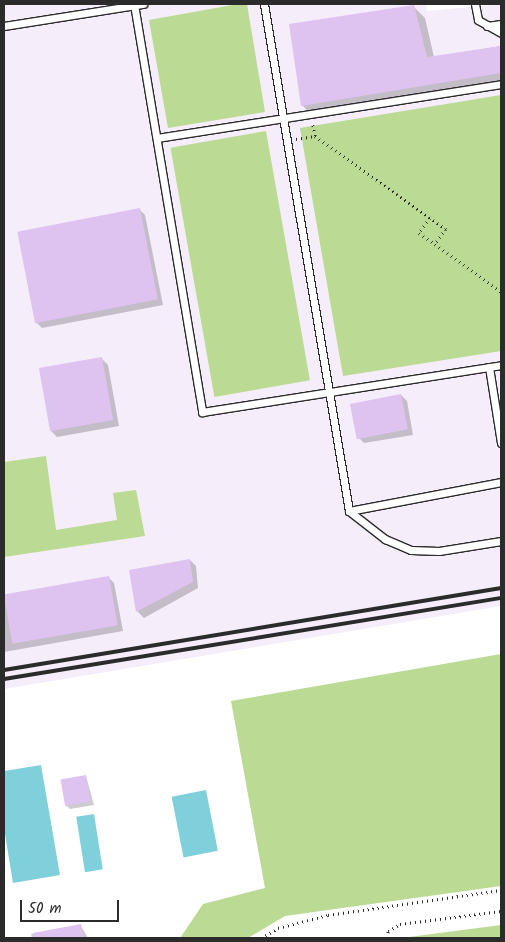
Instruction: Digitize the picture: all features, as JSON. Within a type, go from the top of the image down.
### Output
[{"type":"lane","points":[[135,4],[202,412],[501,365]]},
{"type":"lane","points":[[4,26],[143,4]]},
{"type":"lane","points":[[264,4],[327,392],[349,511],[385,539],[411,550],[434,552],[501,541]]},
{"type":"lane","points":[[475,4],[484,27],[501,33]]},
{"type":"lane","points":[[484,27],[501,24]]},
{"type":"lane","points":[[157,138],[501,84]]},
{"type":"lane","points":[[489,367],[501,443]]},
{"type":"lane","points":[[349,511],[501,482]]},
{"type":"path","points":[[311,113],[315,136]]},
{"type":"path","points":[[289,140],[315,136],[430,217],[446,229],[435,244]]},
{"type":"path","points":[[430,217],[419,233],[501,292]]},
{"type":"path","points":[[261,938],[278,928],[328,915],[501,890]]},
{"type":"path","points":[[387,938],[388,931],[400,924],[501,911]]},
{"type":"shaded area","points":[[4,4],[426,4],[427,11],[501,4],[501,606],[4,689]]},
{"type":"green space","points":[[247,4],[265,112],[168,128],[149,20]]},
{"type":"green space","points":[[501,95],[501,351],[343,376],[300,128]]},
{"type":"green space","points":[[266,131],[310,380],[214,397],[170,148]]},
{"type":"green space","points":[[46,456],[56,530],[117,520],[113,493],[136,490],[145,536],[4,557],[4,462]]},
{"type":"green space","points":[[501,654],[501,886],[285,916],[248,938],[180,938],[203,904],[265,888],[231,701]]},
{"type":"green space","points":[[501,925],[501,938],[401,938]]},
{"type":"water","points":[[41,765],[60,875],[13,883],[4,828],[4,771]]},
{"type":"water","points":[[206,790],[218,851],[183,858],[172,797]]},
{"type":"water","points":[[94,814],[103,869],[85,872],[76,817]]},
{"type":"building","points":[[414,5],[427,57],[501,46],[501,73],[301,106],[289,24]]},
{"type":"building","points":[[140,208],[158,299],[35,323],[17,232]]},
{"type":"building","points":[[102,357],[113,420],[50,431],[39,368]]},
{"type":"building","points":[[401,394],[408,429],[357,439],[350,404]]},
{"type":"building","points":[[190,559],[193,582],[136,612],[129,570]]},
{"type":"building","points":[[109,576],[118,625],[12,644],[4,595]]},
{"type":"building","points":[[86,775],[91,802],[65,806],[60,780]]},
{"type":"building","points":[[81,924],[83,938],[34,938],[33,933]]},
{"type":"railway","points":[[4,670],[501,588]]},
{"type":"railway","points":[[4,679],[501,598]]}]
